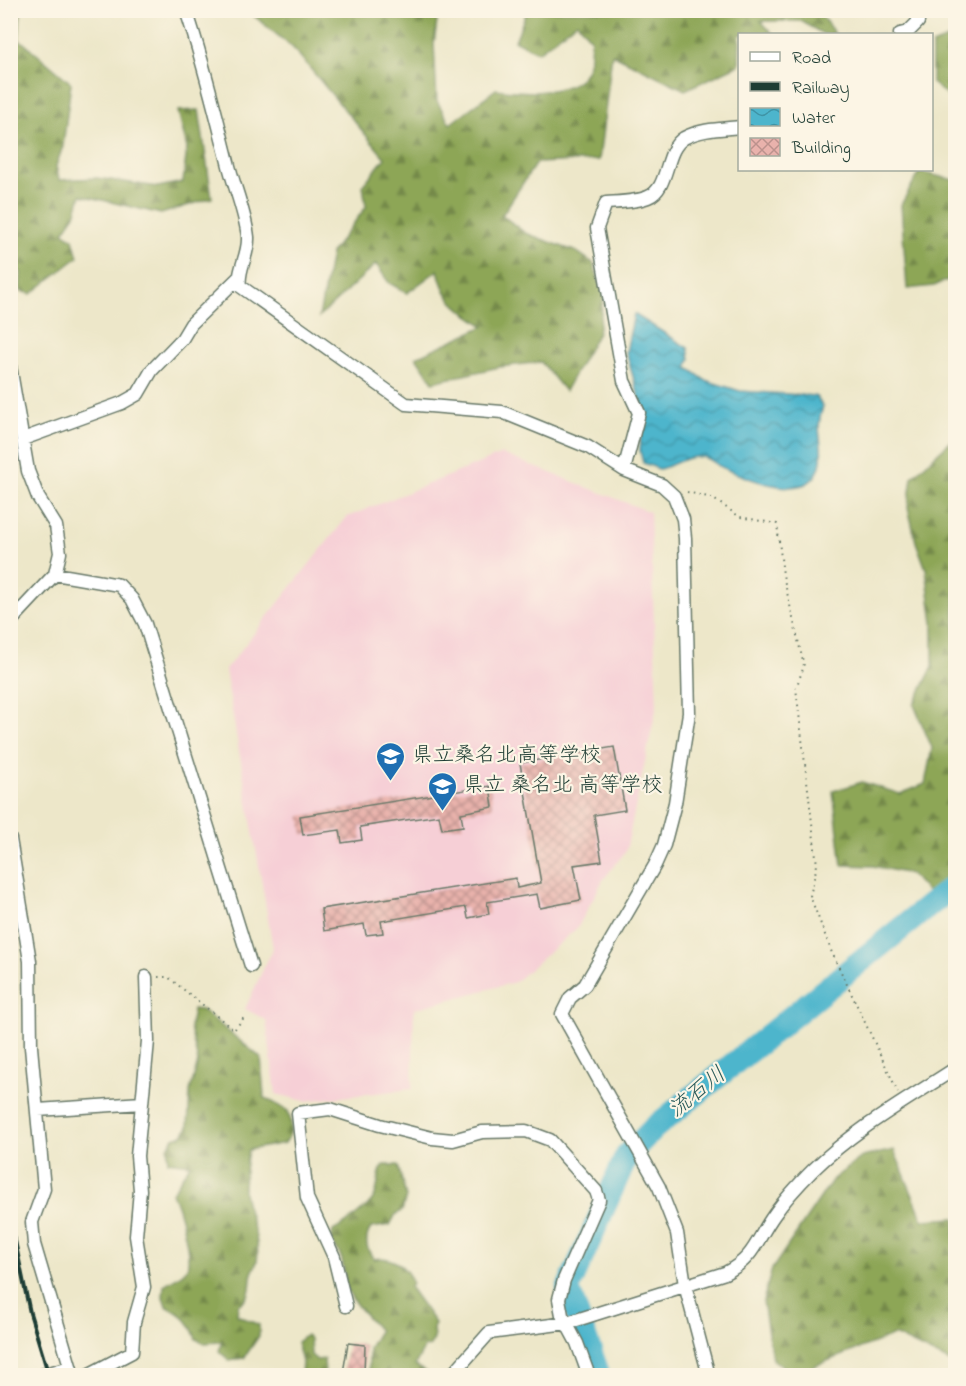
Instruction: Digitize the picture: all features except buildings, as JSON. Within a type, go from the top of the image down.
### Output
[{"type":"street","points":[[23,439],[122,403],[138,394],[152,370],[182,339],[191,324],[238,278],[246,258],[248,240],[244,218],[221,126],[186,10]]},
{"type":"street","points":[[904,33],[918,22],[918,10]]},
{"type":"street","points":[[624,470],[639,413],[624,381],[612,320],[597,228],[602,211],[606,203],[649,197],[658,190],[677,144],[684,138],[704,131],[738,127]]},
{"type":"street","points":[[238,278],[240,286],[248,293],[406,404],[502,412],[588,447],[624,470],[662,485],[674,496],[683,519],[686,538],[689,713],[675,803],[664,845],[655,865],[585,985],[570,998],[562,1014],[658,1187],[677,1233],[685,1285],[709,1376]]},
{"type":"street","points":[[10,366],[28,471],[38,497],[56,526],[60,553],[56,574],[10,622]]},
{"type":"street","points":[[56,574],[119,585],[132,599],[145,624],[251,966]]},
{"type":"street","points":[[10,839],[30,961],[31,1047],[44,1189],[32,1222],[34,1244],[72,1371],[39,1376]]},
{"type":"street","points":[[86,1376],[132,1352],[134,1322],[144,1287],[136,1236],[140,1190],[137,1156],[148,1041],[147,977]]},
{"type":"street","points":[[451,1376],[489,1333],[567,1323],[739,1266],[750,1256],[774,1214],[810,1172],[854,1135],[956,1068]]},
{"type":"street","points":[[38,1110],[142,1103]]},
{"type":"street","points":[[346,1306],[334,1257],[307,1198],[298,1113],[330,1109],[432,1138],[453,1140],[482,1132],[526,1131],[550,1140],[596,1191],[599,1200],[564,1280],[559,1299],[562,1315],[589,1376]]},
{"type":"path","points":[[674,496],[683,491],[712,498],[740,518],[777,524],[783,575],[804,666],[796,688],[817,865],[810,896],[832,953],[903,1102]]},
{"type":"path","points":[[147,977],[168,977],[234,1030],[246,1015]]},
{"type":"shaded area","name":"県立 桑名北 高等学校","points":[[502,454],[650,512],[657,705],[626,851],[603,880],[578,927],[515,982],[414,1009],[412,1089],[305,1101],[276,1094],[266,1020],[245,1009],[273,948],[225,670],[347,517]]},
{"type":"green space","points":[[21,10],[19,39],[71,83],[63,146],[56,166],[59,180],[97,178],[158,187],[183,182],[187,148],[178,111],[199,110],[212,198],[161,214],[81,195],[75,215],[63,232],[73,239],[78,257],[31,294],[20,291],[21,272],[10,264],[10,11]]},
{"type":"green space","points":[[248,11],[433,11],[437,21],[434,44],[437,101],[450,124],[496,89],[548,91],[574,83],[583,76],[589,63],[591,39],[577,22],[538,52],[515,41],[527,11],[818,11],[834,33],[821,33],[801,21],[761,21],[772,33],[738,33],[738,65],[685,90],[612,54],[599,160],[536,163],[502,215],[525,233],[577,252],[593,263],[604,294],[598,333],[565,391],[541,362],[499,367],[433,382],[416,357],[484,326],[449,297],[444,290],[438,270],[407,293],[389,283],[376,264],[319,317],[331,253],[366,207],[363,185],[385,158],[293,48]]},
{"type":"green space","points":[[956,36],[955,102],[933,84],[933,45]]},
{"type":"green space","points":[[919,172],[955,180],[955,277],[934,286],[907,289],[901,205]]},
{"type":"green space","points":[[955,437],[955,878],[945,886],[928,892],[910,874],[873,866],[842,865],[833,791],[862,782],[900,794],[925,784],[932,748],[914,705],[933,666],[933,623],[926,569],[916,542],[908,507],[912,477]]},
{"type":"green space","points":[[193,1009],[202,1010],[261,1058],[264,1097],[288,1111],[291,1124],[291,1131],[285,1143],[248,1150],[244,1192],[258,1252],[251,1276],[249,1294],[238,1305],[237,1315],[259,1325],[259,1336],[244,1358],[229,1360],[219,1351],[222,1342],[203,1343],[196,1339],[188,1323],[181,1315],[166,1306],[163,1297],[164,1285],[183,1273],[188,1261],[184,1230],[172,1193],[190,1164],[168,1161],[168,1147],[174,1138],[183,1135],[188,1127],[190,1091],[198,1062],[190,1027]]},
{"type":"green space","points":[[894,1150],[923,1220],[955,1218],[955,1361],[950,1362],[894,1335],[794,1374],[772,1359],[763,1301],[772,1269],[833,1179],[862,1157]]},
{"type":"green space","points":[[384,1165],[398,1165],[406,1197],[402,1211],[396,1214],[390,1225],[371,1228],[367,1236],[368,1248],[374,1259],[392,1260],[406,1271],[412,1282],[410,1288],[435,1323],[434,1339],[430,1346],[424,1348],[415,1365],[430,1375],[369,1375],[369,1348],[379,1331],[352,1298],[346,1283],[341,1256],[331,1242],[333,1231],[356,1216],[371,1201],[376,1193],[380,1172]]},
{"type":"green space","points":[[306,1335],[310,1339],[311,1355],[317,1360],[324,1359],[325,1375],[301,1375],[302,1362],[297,1342]]},
{"type":"water","points":[[634,314],[688,348],[690,359],[687,367],[705,380],[740,391],[816,396],[823,407],[819,424],[822,452],[820,466],[814,478],[804,485],[776,486],[747,478],[702,457],[691,458],[659,469],[643,463],[640,451],[642,408],[626,352]]},
{"type":"waterway","name":"流石川","points":[[599,1376],[568,1289],[626,1157],[654,1128],[956,884]]},
{"type":"railway","points":[[10,1217],[30,1313],[49,1376]]},
{"type":"place","name":"県立桑名北高等学校","points":[[391,782]]},
{"type":"place","name":"県立 桑名北 高等学校","points":[[442,812]]}]
